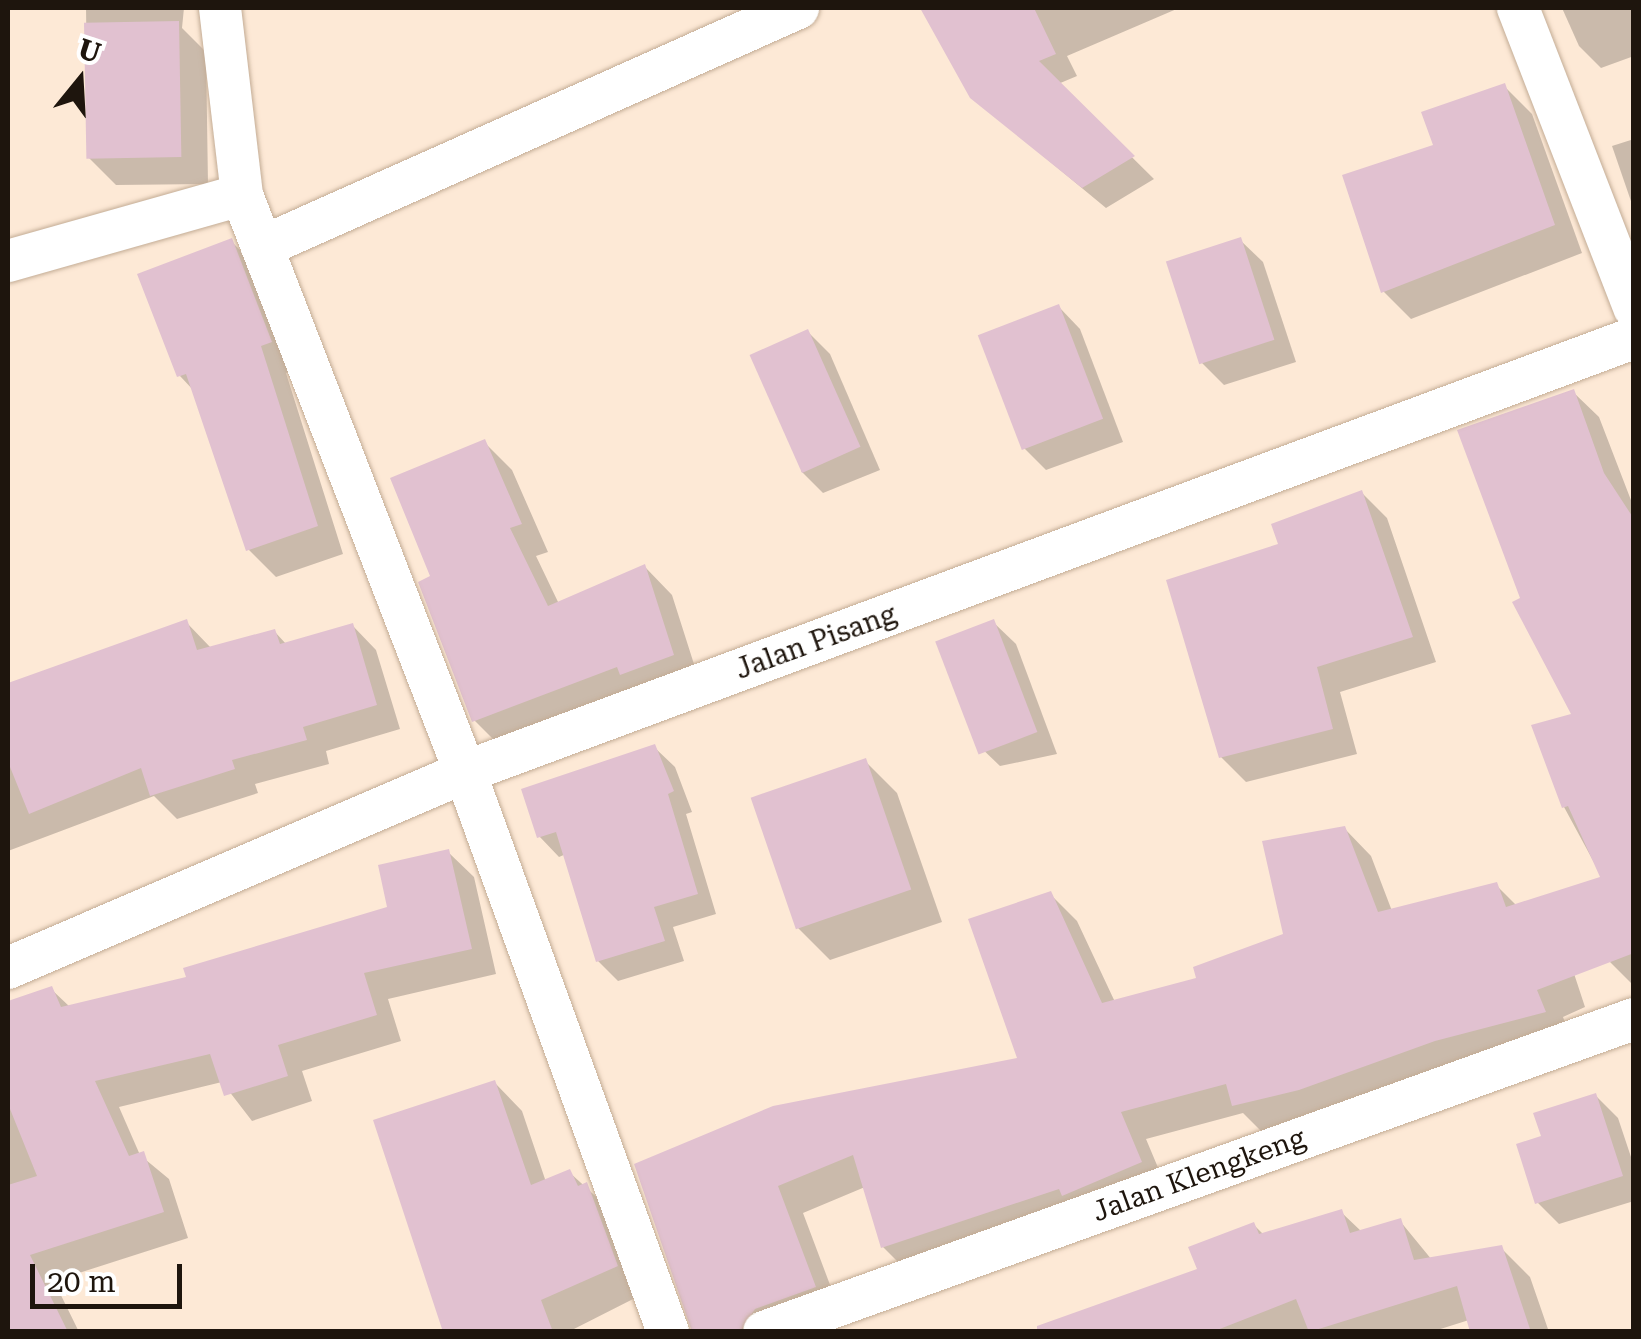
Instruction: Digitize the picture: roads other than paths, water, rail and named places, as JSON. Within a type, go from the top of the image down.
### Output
[{"type":"street","points":[[220,8],[242,194],[465,772],[668,1332]]},
{"type":"street","points":[[262,247],[798,8]]},
{"type":"street","points":[[1518,8],[1634,307]]},
{"type":"street","points":[[8,261],[242,194]]},
{"type":"street","name":"Jalan Pisang","points":[[8,968],[465,772],[1634,338]]},
{"type":"street","name":"Jalan Klengkeng","points":[[764,1332],[1634,1019]]}]
